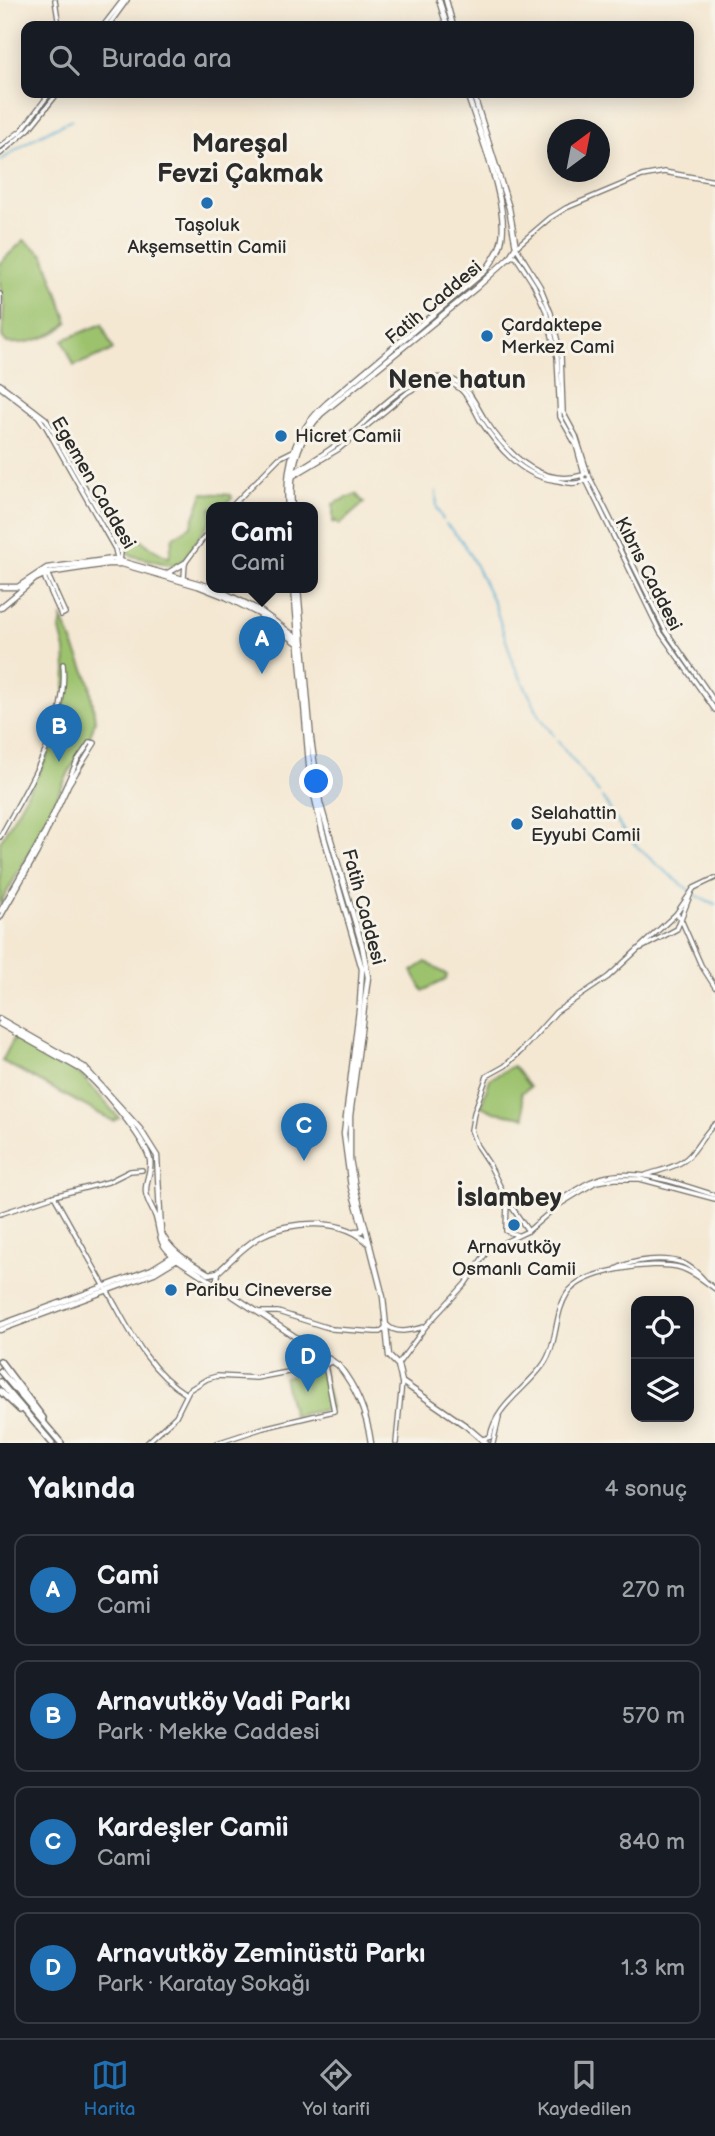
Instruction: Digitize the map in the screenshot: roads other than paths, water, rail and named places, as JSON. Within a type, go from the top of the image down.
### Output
[{"type":"highway","points":[[0,1362],[54,1435]]},
{"type":"highway","points":[[0,1371],[61,1443]]},
{"type":"highway","points":[[0,1382],[52,1443]]},
{"type":"highway","points":[[0,1391],[33,1421]]},
{"type":"main road","points":[[55,0],[58,21]]},
{"type":"main road","points":[[110,21],[125,0]]},
{"type":"main road","points":[[439,0],[445,21]]},
{"type":"main road","points":[[446,0],[452,21]]},
{"type":"main road","points":[[0,148],[22,130],[46,98]]},
{"type":"main road","points":[[0,153],[29,130],[54,98]]},
{"type":"main road","name":"Fatih Caddesi","points":[[290,502],[289,476],[293,451],[302,432],[317,412],[485,271],[495,258],[503,236],[501,201],[469,98]]},
{"type":"main road","points":[[475,98],[509,208],[516,247],[550,308],[561,355],[564,412],[576,436],[586,477],[666,631],[715,702]]},
{"type":"main road","points":[[516,247],[566,208],[642,176],[664,172],[715,181]]},
{"type":"main road","points":[[503,236],[520,239],[530,236]]},
{"type":"main road","name":"Fatih Caddesi","points":[[289,476],[305,434],[321,414],[476,288],[509,258],[516,247]]},
{"type":"main road","points":[[495,258],[502,261],[509,258]]},
{"type":"main road","name":"Kıbrıs Caddesi","points":[[509,258],[517,258],[546,311],[557,353],[560,417],[576,445],[586,477],[660,632],[715,710]]},
{"type":"main road","points":[[0,294],[0,320]]},
{"type":"main road","points":[[289,476],[339,449],[402,393],[424,381],[451,379],[469,393],[498,439],[519,461],[547,475],[586,477]]},
{"type":"main road","name":"Egemen Caddesi","points":[[0,385],[46,419],[117,543],[119,561]]},
{"type":"main road","points":[[236,502],[279,458],[293,451]]},
{"type":"main road","points":[[168,573],[185,563],[206,535]]},
{"type":"main road","points":[[119,561],[206,589]]},
{"type":"main road","points":[[2,587],[23,585],[45,572],[119,561],[206,585]]},
{"type":"main road","points":[[184,578],[185,563]]},
{"type":"main road","points":[[0,608],[45,572]]},
{"type":"main road","points":[[45,572],[63,614]]},
{"type":"main road","points":[[2,587],[13,592],[11,600]]},
{"type":"main road","points":[[216,593],[259,614],[301,642]]},
{"type":"main road","points":[[225,593],[260,610],[301,642]]},
{"type":"main road","points":[[296,593],[306,740],[315,801],[350,918],[363,978],[344,1134],[351,1187],[363,1228],[369,1238]]},
{"type":"main road","points":[[0,837],[43,757],[55,725],[63,698],[63,664]]},
{"type":"main road","points":[[0,918],[36,852],[72,770],[92,743]]},
{"type":"main road","points":[[0,911],[36,852]]},
{"type":"main road","points":[[528,1231],[507,1200],[471,1130],[487,1076],[505,1066],[520,1052],[555,1012],[608,977],[676,914],[694,888],[715,878]]},
{"type":"main road","points":[[639,948],[674,932],[691,893]]},
{"type":"main road","points":[[676,914],[715,987]]},
{"type":"main road","name":"Fatih Caddesi","points":[[350,918],[365,959],[368,977],[350,1116],[350,1159],[387,1325],[389,1356],[398,1364]]},
{"type":"main road","points":[[660,929],[666,936]]},
{"type":"main road","points":[[674,932],[686,935]]},
{"type":"main road","points":[[0,1022],[84,1067],[154,1150],[159,1175],[161,1232],[180,1256],[209,1274],[218,1272],[258,1237],[275,1231],[318,1225],[355,1231],[361,1231],[363,1228]]},
{"type":"main road","points":[[128,1119],[150,1160],[148,1198],[155,1215],[159,1239],[175,1257],[333,1361],[344,1372],[354,1389],[368,1426],[371,1443]]},
{"type":"main road","points":[[646,1175],[688,1157],[715,1124]]},
{"type":"main road","points":[[0,1214],[108,1182],[130,1171],[150,1168]]},
{"type":"main road","points":[[142,1170],[148,1177]]},
{"type":"main road","points":[[148,1177],[159,1175]]},
{"type":"main road","points":[[557,1206],[562,1199],[595,1178],[613,1175],[646,1175],[715,1197]]},
{"type":"main road","points":[[396,1443],[402,1382],[398,1364],[426,1326],[465,1284],[488,1250],[528,1231],[557,1206],[596,1182],[615,1179],[649,1181],[715,1197]]},
{"type":"main road","points":[[54,1196],[141,1352],[186,1394]]},
{"type":"main road","points":[[148,1198],[155,1201],[160,1196]]},
{"type":"main road","points":[[507,1200],[506,1231],[517,1235]]},
{"type":"main road","points":[[355,1231],[371,1247]]},
{"type":"main road","points":[[2,1326],[106,1289],[175,1257]]},
{"type":"main road","points":[[402,1382],[488,1441],[500,1412],[533,1378],[547,1359],[566,1295],[582,1281],[614,1270],[653,1265],[671,1266],[685,1269],[715,1289]]},
{"type":"main road","points":[[218,1272],[220,1287]]},
{"type":"main road","points":[[258,1312],[278,1312],[332,1329],[354,1331],[380,1332],[387,1325],[398,1331],[426,1326]]},
{"type":"main road","points":[[415,1329],[419,1337]]},
{"type":"main road","points":[[146,1443],[176,1416],[186,1394],[196,1385],[217,1376],[256,1378],[325,1365],[333,1361]]},
{"type":"main road","points":[[216,1443],[263,1427],[334,1411],[325,1365]]},
{"type":"waterway","points":[[0,161],[34,138],[72,120]]},
{"type":"waterway","points":[[436,491],[437,508],[443,520]]},
{"type":"waterway","points":[[446,524],[462,541],[475,564],[494,603],[514,665],[541,718],[554,736]]},
{"type":"waterway","points":[[557,740],[599,793]]},
{"type":"waterway","points":[[602,797],[628,838],[689,890]]},
{"type":"waterway","points":[[695,895],[715,904]]},
{"type":"place","name":"Taşoluk Akşemsettin Camii","points":[[207,203]]},
{"type":"place","name":"Çardaktepe Merkez Cami","points":[[487,336]]},
{"type":"place","name":"Hicret Camii","points":[[281,436]]},
{"type":"place","name":"Cami","points":[[262,674]]},
{"type":"place","name":"Arnavutköy Vadi Parkı","points":[[59,762]]},
{"type":"place","name":"Selahattin Eyyubi Camii","points":[[517,824]]},
{"type":"place","name":"Kardeşler Camii","points":[[304,1161]]},
{"type":"place","name":"Arnavutköy Osmanlı Camii","points":[[514,1225]]},
{"type":"place","name":"Paribu Cineverse","points":[[171,1290]]},
{"type":"place","name":"Arnavutköy Zeminüstü Parkı","points":[[308,1392]]},
{"type":"district","name":"Mareşal Fevzi Çakmak","points":[[240,159]]},
{"type":"district","name":"Nene hatun","points":[[457,380]]},
{"type":"district","name":"İslambey","points":[[509,1198]]}]
